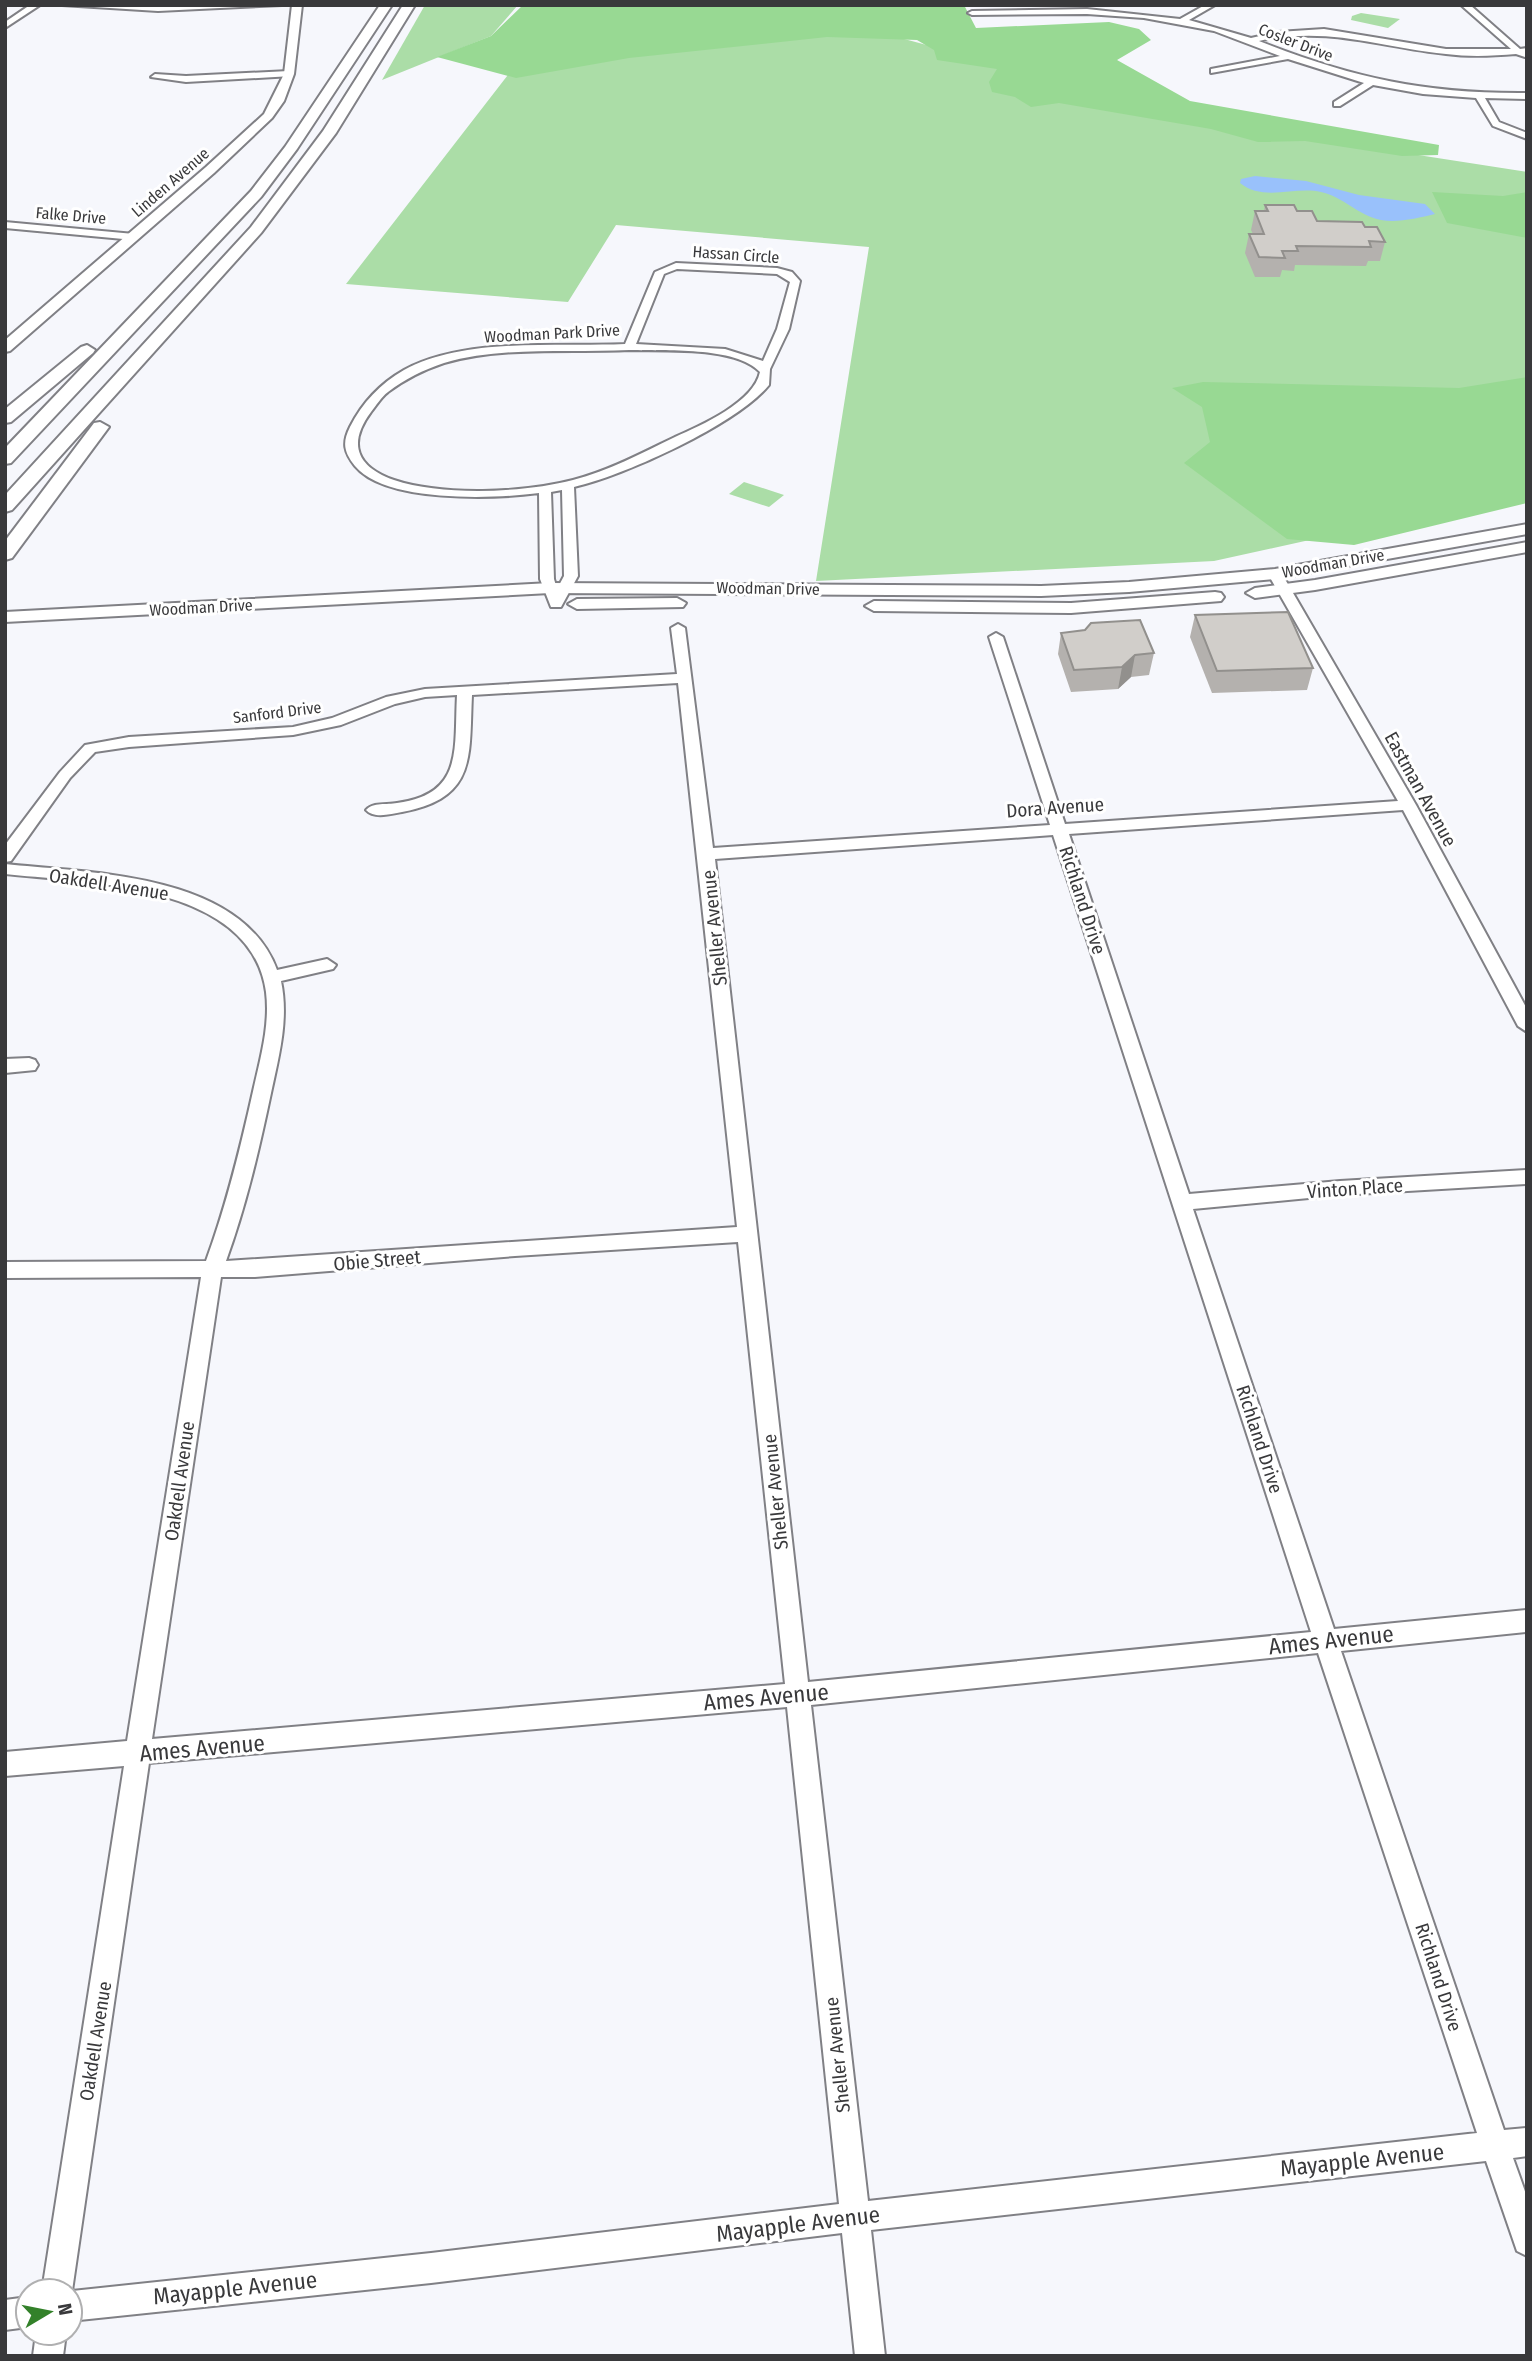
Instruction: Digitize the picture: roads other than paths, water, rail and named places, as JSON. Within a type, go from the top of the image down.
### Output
[{"type":"highway","points":[[5,459],[256,194],[386,5]]},
{"type":"highway","points":[[5,554],[102,425],[195,313],[353,98],[409,5]]},
{"type":"highway","points":[[5,506],[256,230]]},
{"type":"highway","points":[[5,418],[184,270]]},
{"type":"main road","name":"Linden Avenue","points":[[5,348],[268,116],[278,101],[289,74],[297,5]]},
{"type":"main road","name":"Woodman Drive","points":[[9,624],[557,593],[1041,591],[1129,587],[1275,574],[1527,529]]},
{"type":"main road","name":"Woodman Drive","points":[[557,593],[1071,608],[1286,589],[1527,547]]},
{"type":"street","points":[[5,26],[36,5]]},
{"type":"street","points":[[66,5],[278,5]]},
{"type":"street","points":[[1182,21],[1211,5]]},
{"type":"street","points":[[1465,5],[1523,51],[1527,59]]},
{"type":"street","name":"Cosler Drive","points":[[972,13],[1020,9],[1112,9],[1182,21],[1252,40],[1319,68],[1371,82],[1479,96],[1527,96]]},
{"type":"street","points":[[1252,40],[1290,32],[1327,31],[1367,35],[1443,51],[1523,51]]},
{"type":"street","points":[[1214,71],[1290,56]]},
{"type":"street","points":[[155,77],[186,79],[289,74]]},
{"type":"street","points":[[1337,104],[1371,82]]},
{"type":"street","points":[[1479,96],[1496,124],[1527,136]]},
{"type":"street","name":"Falke Drive","points":[[5,225],[134,237]]},
{"type":"street","name":"Hassan Circle","points":[[629,347],[660,272],[676,266],[777,271],[788,274],[795,281],[783,329],[765,369]]},
{"type":"street","name":"Woodman Park Drive","points":[[629,347],[735,355],[753,360],[765,369],[768,379],[765,385],[713,424],[648,455],[567,485],[544,489],[442,493],[403,488],[364,470],[352,455],[352,437],[377,394],[400,377],[429,364],[482,354],[629,347]]},
{"type":"street","points":[[544,489],[547,501],[547,579],[557,593],[571,576],[570,500],[567,485]]},
{"type":"street","name":"Eastman Avenue","points":[[1275,574],[1408,805],[1527,1026]]},
{"type":"street","name":"Sheller Avenue","points":[[678,628],[706,853],[870,2356]]},
{"type":"street","name":"Richland Drive","points":[[996,637],[1527,2241]]},
{"type":"street","name":"Sanford Drive","points":[[5,857],[65,775],[90,748],[129,742],[293,731],[336,722],[408,696],[465,690],[685,678]]},
{"type":"street","points":[[374,810],[403,807],[431,798],[442,792],[457,775],[460,767],[465,690]]},
{"type":"street","name":"Dora Avenue","points":[[706,853],[1408,805]]},
{"type":"street","name":"Oakdell Avenue","points":[[5,869],[140,886],[188,898],[209,908],[248,937],[266,961],[276,1001],[272,1043],[244,1175],[213,1269],[193,1380],[59,2277]]},
{"type":"street","points":[[271,977],[327,965]]},
{"type":"street","points":[[5,1066],[29,1065]]},
{"type":"street","name":"Vinton Place","points":[[1183,1202],[1340,1188],[1527,1177]]},
{"type":"street","name":"Obie Street","points":[[5,1270],[255,1269],[515,1248],[748,1234]]},
{"type":"street","name":"Ames Avenue","points":[[5,1764],[138,1755],[797,1694],[1527,1620]]},
{"type":"street","name":"Mayapple Avenue","points":[[84,2305],[431,2268],[855,2217],[1527,2142]]},
{"type":"water","points":[[1255,176],[1306,181],[1359,195],[1425,204],[1435,214],[1401,220],[1381,220],[1329,194],[1311,191],[1259,192],[1240,183],[1241,179]]}]
